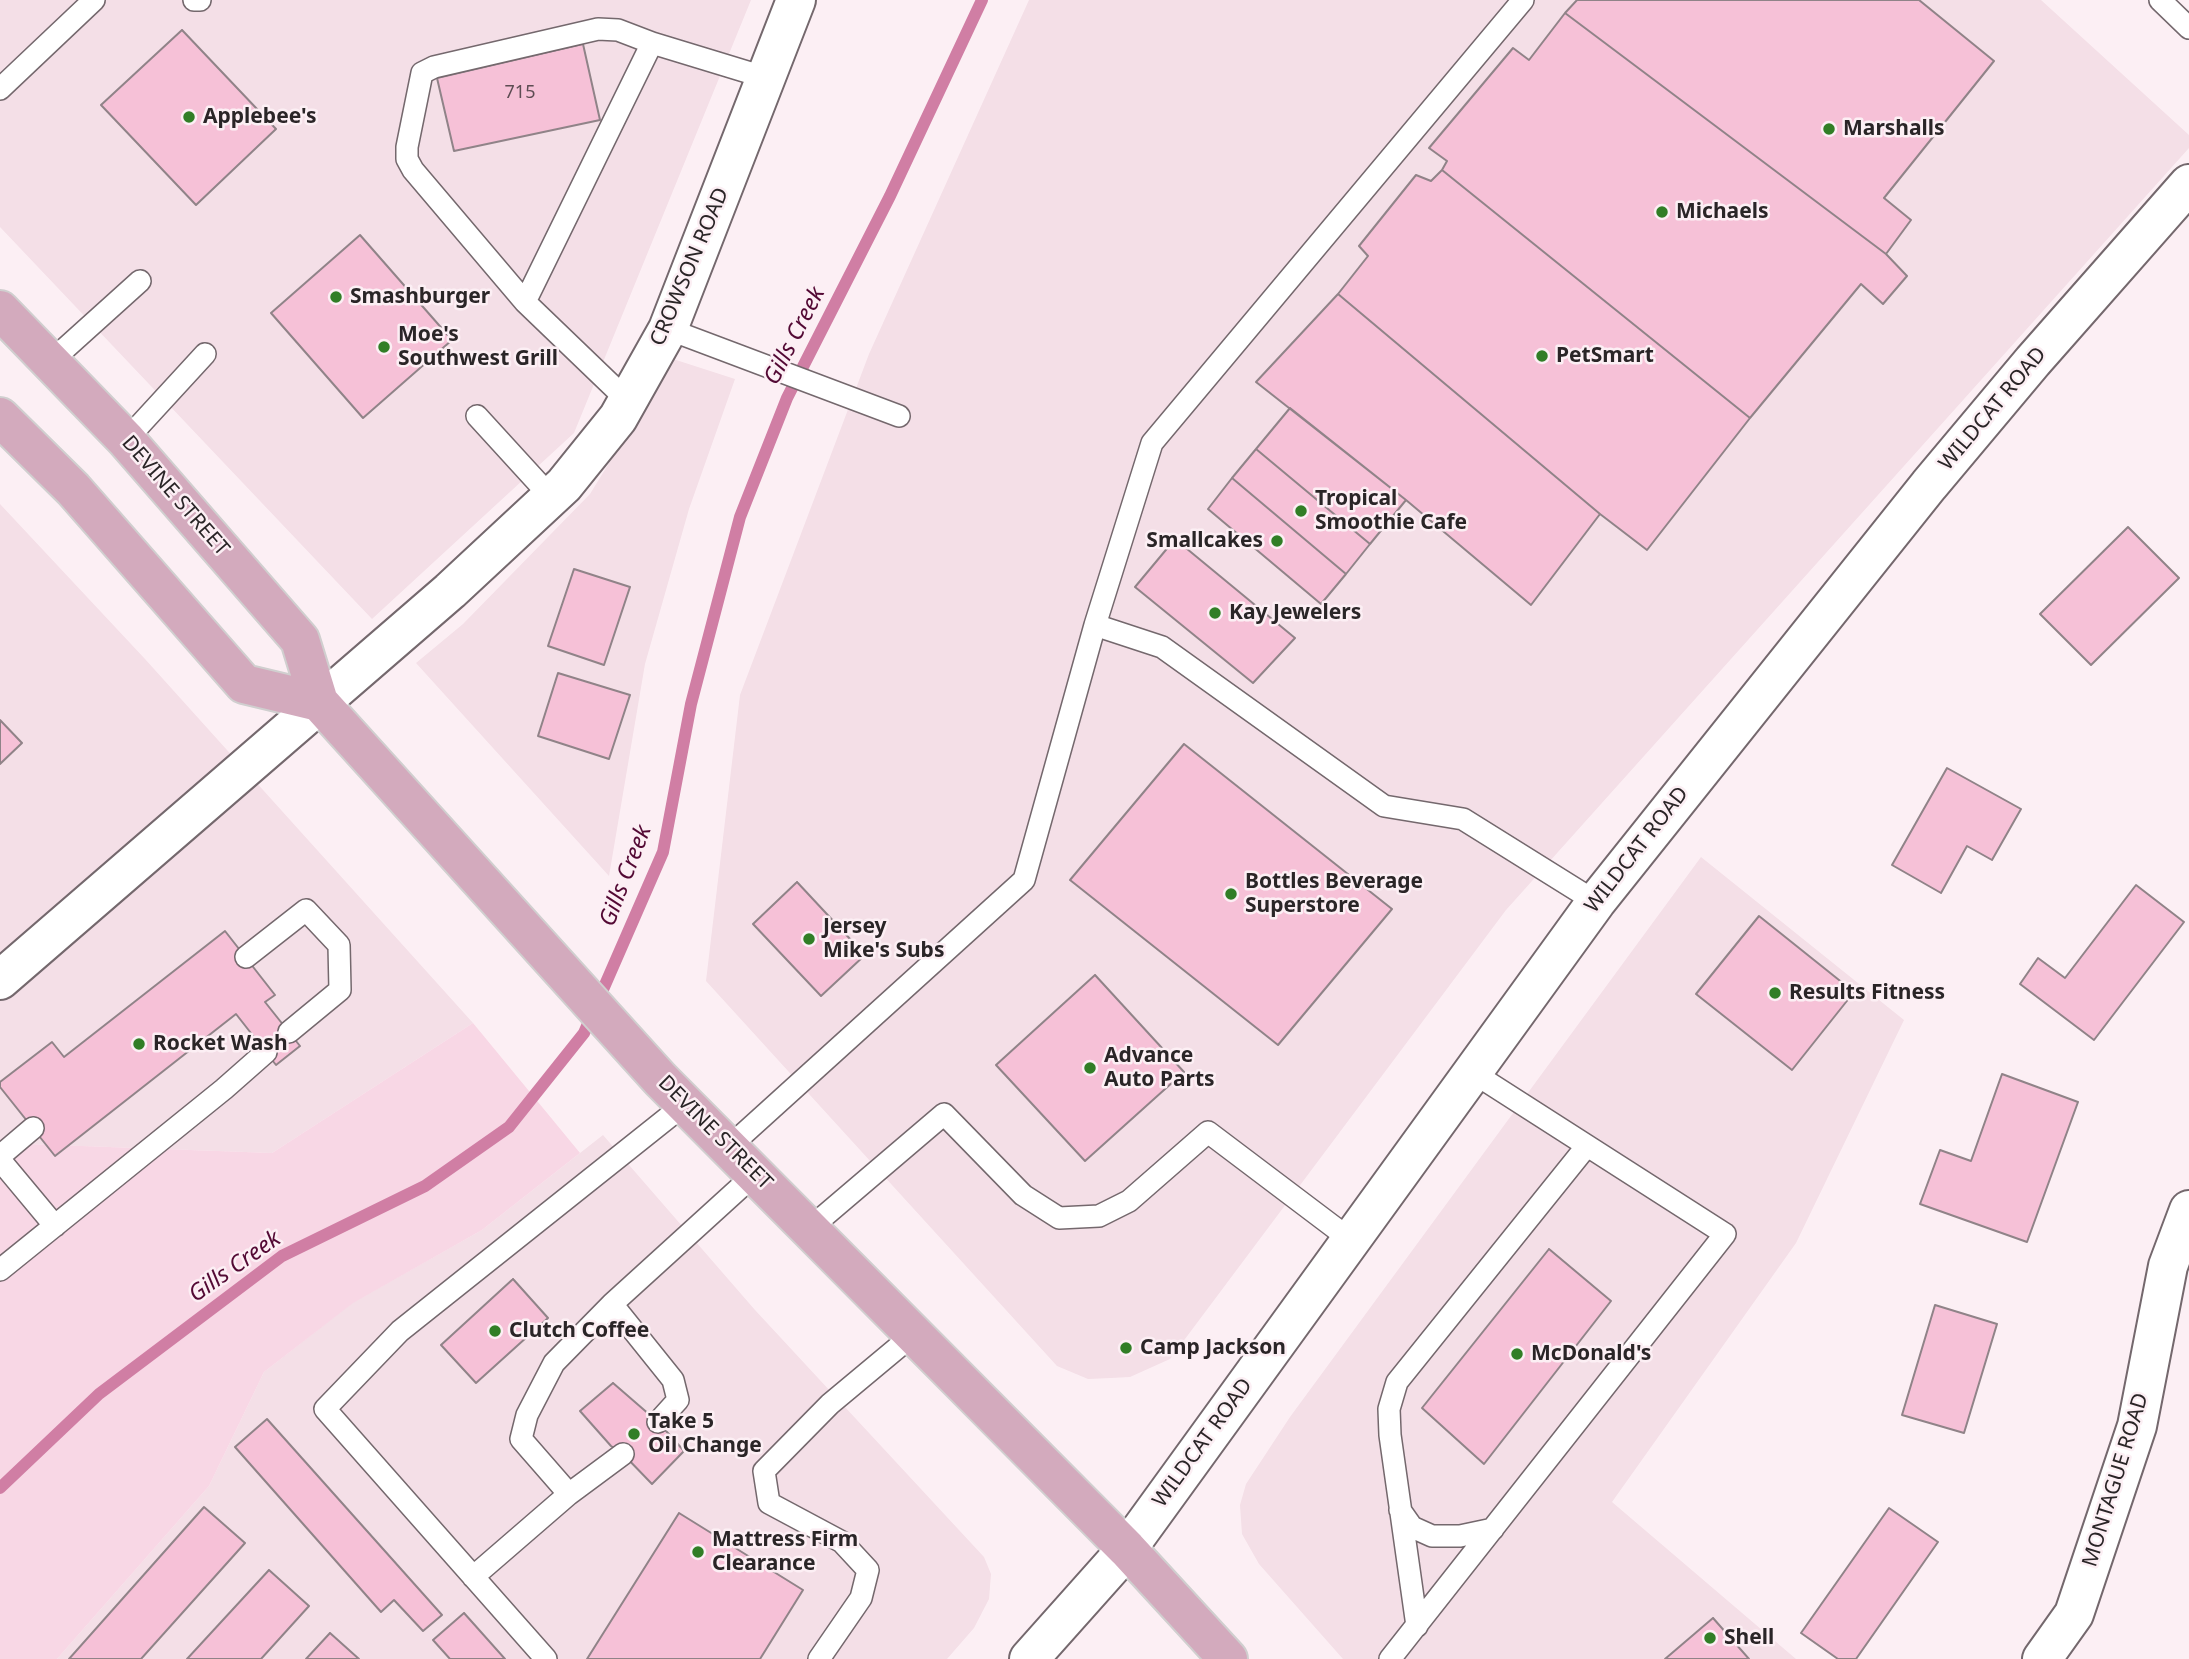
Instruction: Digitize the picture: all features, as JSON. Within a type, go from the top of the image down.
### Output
[{"type":"main road","name":"CROWSON ROAD","points":[[0,980],[450,591],[564,485],[618,418],[668,329],[796,0]]},
{"type":"main road","name":"WILDCAT ROAD","points":[[1030,1659],[1127,1549],[1596,902],[1929,485],[2189,184]]},
{"type":"main road","name":"DEVINE STREET","points":[[0,310],[126,440],[300,639],[319,702],[538,945],[672,1092],[1127,1549],[1228,1659]]},
{"type":"main road","points":[[0,417],[73,489],[243,684],[319,702]]},
{"type":"main road","name":"MONTAGUE ROAD","points":[[2042,1659],[2074,1614],[2133,1438],[2168,1266],[2189,1210]]},
{"type":"lane","points":[[0,89],[94,0]]},
{"type":"lane","points":[[194,0],[200,0]]},
{"type":"lane","points":[[729,1147],[1024,880],[1095,625],[1152,443],[1523,0]]},
{"type":"lane","points":[[2160,0],[2189,28]]},
{"type":"lane","points":[[628,401],[525,302],[413,170],[407,159],[407,148],[422,73],[434,67],[598,29],[618,30],[767,78]]},
{"type":"lane","points":[[525,302],[652,43]]},
{"type":"lane","points":[[49,363],[140,281]]},
{"type":"lane","points":[[668,329],[900,416]]},
{"type":"lane","points":[[126,440],[205,354]]},
{"type":"lane","points":[[477,416],[551,497]]},
{"type":"lane","points":[[1095,625],[1162,647],[1384,806],[1463,819],[1596,902]]},
{"type":"lane","points":[[246,957],[306,910],[340,945],[340,990],[289,1032]]},
{"type":"lane","points":[[0,1270],[266,1052]]},
{"type":"lane","points":[[1390,1659],[1725,1234],[1472,1072]]},
{"type":"lane","points":[[546,1659],[325,1409],[400,1331],[672,1092]]},
{"type":"lane","points":[[810,1228],[944,1114],[1023,1195],[1059,1218],[1099,1216],[1129,1200],[1209,1132],[1350,1240]]},
{"type":"lane","points":[[33,1128],[0,1158],[55,1226]]},
{"type":"lane","points":[[1417,1626],[1390,1435],[1389,1409],[1397,1382],[1586,1147]]},
{"type":"lane","points":[[569,1494],[521,1439],[527,1415],[554,1363],[612,1304],[755,1174]]},
{"type":"lane","points":[[612,1304],[673,1380],[678,1400],[658,1422]]},
{"type":"lane","points":[[819,1659],[861,1598],[867,1570],[842,1542],[769,1503],[765,1471],[830,1404],[914,1334]]},
{"type":"lane","points":[[473,1577],[569,1494],[623,1454]]},
{"type":"lane","points":[[1400,1510],[1412,1527],[1432,1536],[1460,1536],[1493,1529]]},
{"type":"shaded area","points":[[0,0],[751,0],[574,433],[372,619],[0,227]]},
{"type":"shaded area","points":[[1029,0],[2041,0],[2189,135],[2189,148],[1506,910],[1170,1359],[1130,1377],[1088,1379],[1057,1366],[706,981],[740,695],[869,354]]},
{"type":"shaded area","points":[[673,359],[735,379],[689,509],[645,664],[609,876],[416,663],[463,624],[590,494]]},
{"type":"shaded area","points":[[0,504],[145,659],[473,1023],[272,1153],[0,1143]]},
{"type":"shaded area","points":[[1701,857],[1904,1020],[1796,1243],[1612,1502],[1796,1659],[1343,1659],[1259,1564],[1242,1534],[1240,1505],[1246,1484],[1290,1417]]},
{"type":"shaded area","points":[[473,1023],[580,1153],[482,1230],[353,1303],[264,1372],[209,1486],[57,1659],[0,1659],[0,1143],[272,1153]]},
{"type":"shaded area","points":[[603,1135],[755,1310],[984,1557],[991,1574],[989,1599],[974,1628],[947,1659],[57,1659],[209,1486],[264,1372],[352,1303],[482,1230]]},
{"type":"building","name":"Marshalls","points":[[1577,0],[1919,0],[1994,61],[1884,198],[1911,220],[1886,254],[1565,13]]},
{"type":"building","name":"Michaels","points":[[1565,13],[1886,254],[1907,276],[1883,304],[1861,284],[1750,418],[1442,170],[1447,161],[1429,148],[1513,48],[1529,60]]},
{"type":"building","name":"Applebee's","points":[[182,30],[276,129],[196,205],[101,105]]},
{"type":"building","points":[[583,44],[600,120],[454,151],[437,78]]},
{"type":"building","name":"PetSmart","points":[[1442,170],[1750,418],[1647,550],[1600,514],[1338,294],[1368,256],[1359,246],[1416,175],[1431,181]]},
{"type":"building","points":[[360,235],[452,340],[363,418],[271,313]]},
{"type":"building","points":[[1338,294],[1600,514],[1531,605],[1406,500],[1256,382]]},
{"type":"building","points":[[1290,408],[1406,500],[1370,544],[1256,449]]},
{"type":"building","name":"Tropical Smoothie Cafe","points":[[1256,449],[1370,544],[1346,574],[1232,478]]},
{"type":"building","name":"Smallcakes","points":[[1232,478],[1346,574],[1321,604],[1208,509]]},
{"type":"building","points":[[2128,527],[2179,578],[2091,665],[2040,614]]},
{"type":"building","name":"Kay Jewelers","points":[[1175,539],[1295,638],[1253,683],[1135,587]]},
{"type":"building","points":[[574,569],[630,587],[604,665],[548,646]]},
{"type":"building","points":[[558,673],[630,695],[609,759],[538,736]]},
{"type":"building","points":[[0,720],[22,743],[0,764]]},
{"type":"building","name":"Bottles Beverage Superstore","points":[[1184,744],[1392,909],[1278,1045],[1070,880]]},
{"type":"building","points":[[1947,768],[2021,809],[1992,860],[1967,846],[1941,893],[1892,865]]},
{"type":"building","name":"Jersey Mike's Subs","points":[[797,882],[865,955],[821,996],[753,924]]},
{"type":"building","points":[[2136,885],[2184,922],[2094,1040],[2020,984],[2038,958],[2065,978]]},
{"type":"building","name":"Results Fitness","points":[[1759,916],[1854,992],[1792,1070],[1696,994]]},
{"type":"building","name":"Rocket Wash","points":[[225,931],[275,995],[265,1002],[300,1046],[276,1065],[236,1014],[55,1156],[0,1087],[0,1082],[52,1042],[64,1057]]},
{"type":"building","name":"Advance Auto Parts","points":[[1095,975],[1184,1072],[1085,1161],[996,1065]]},
{"type":"building","points":[[2002,1074],[2078,1102],[2027,1242],[1920,1204],[1940,1150],[1971,1161]]},
{"type":"building","name":"McDonald's","points":[[1549,1249],[1611,1301],[1484,1464],[1422,1408]]},
{"type":"building","name":"Clutch Coffee","points":[[513,1279],[548,1318],[476,1383],[441,1345]]},
{"type":"building","points":[[1935,1305],[1997,1324],[1964,1433],[1902,1415]]},
{"type":"building","name":"Take 5 Oil Change","points":[[613,1383],[658,1422],[684,1451],[652,1484],[623,1454],[611,1446],[580,1411]]},
{"type":"building","points":[[267,1419],[442,1615],[423,1631],[394,1600],[381,1612],[235,1447]]},
{"type":"building","points":[[204,1507],[245,1543],[141,1659],[69,1659]]},
{"type":"building","points":[[1889,1508],[1938,1542],[1856,1659],[1838,1659],[1801,1633]]},
{"type":"building","name":"Mattress Firm Clearance","points":[[679,1513],[803,1590],[760,1659],[587,1659]]},
{"type":"building","points":[[269,1570],[309,1606],[261,1659],[187,1659]]},
{"type":"building","points":[[464,1613],[505,1659],[450,1659],[433,1640]]},
{"type":"building","name":"Shell","points":[[1713,1618],[1749,1659],[1665,1659]]},
{"type":"building","points":[[330,1633],[359,1659],[306,1659]]},
{"type":"waterway","name":"Gills Creek","points":[[0,1488],[99,1394],[282,1256],[425,1186],[509,1127],[584,1033],[663,852],[691,704],[740,517],[787,398],[890,196],[982,0]]},
{"type":"place","name":"Applebee's","points":[[189,117]]},
{"type":"place","name":"Marshalls","points":[[1829,129]]},
{"type":"place","name":"Michaels","points":[[1662,212]]},
{"type":"place","name":"Smashburger","points":[[336,297]]},
{"type":"place","name":"Moe's Southwest Grill","points":[[384,347]]},
{"type":"place","name":"PetSmart","points":[[1542,356]]},
{"type":"place","name":"Tropical Smoothie Cafe","points":[[1301,511]]},
{"type":"place","name":"Smallcakes","points":[[1277,541]]},
{"type":"place","name":"Kay Jewelers","points":[[1215,613]]},
{"type":"place","name":"Bottles Beverage Superstore","points":[[1231,894]]},
{"type":"place","name":"Jersey Mike's Subs","points":[[809,939]]},
{"type":"place","name":"Results Fitness","points":[[1775,993]]},
{"type":"place","name":"Rocket Wash","points":[[139,1044]]},
{"type":"place","name":"Advance Auto Parts","points":[[1090,1068]]},
{"type":"place","name":"Clutch Coffee","points":[[495,1331]]},
{"type":"place","name":"Camp Jackson","points":[[1126,1348]]},
{"type":"place","name":"McDonald's","points":[[1517,1354]]},
{"type":"place","name":"Take 5 Oil Change","points":[[634,1434]]},
{"type":"place","name":"Mattress Firm Clearance","points":[[698,1552]]},
{"type":"place","name":"Shell","points":[[1710,1638]]}]
